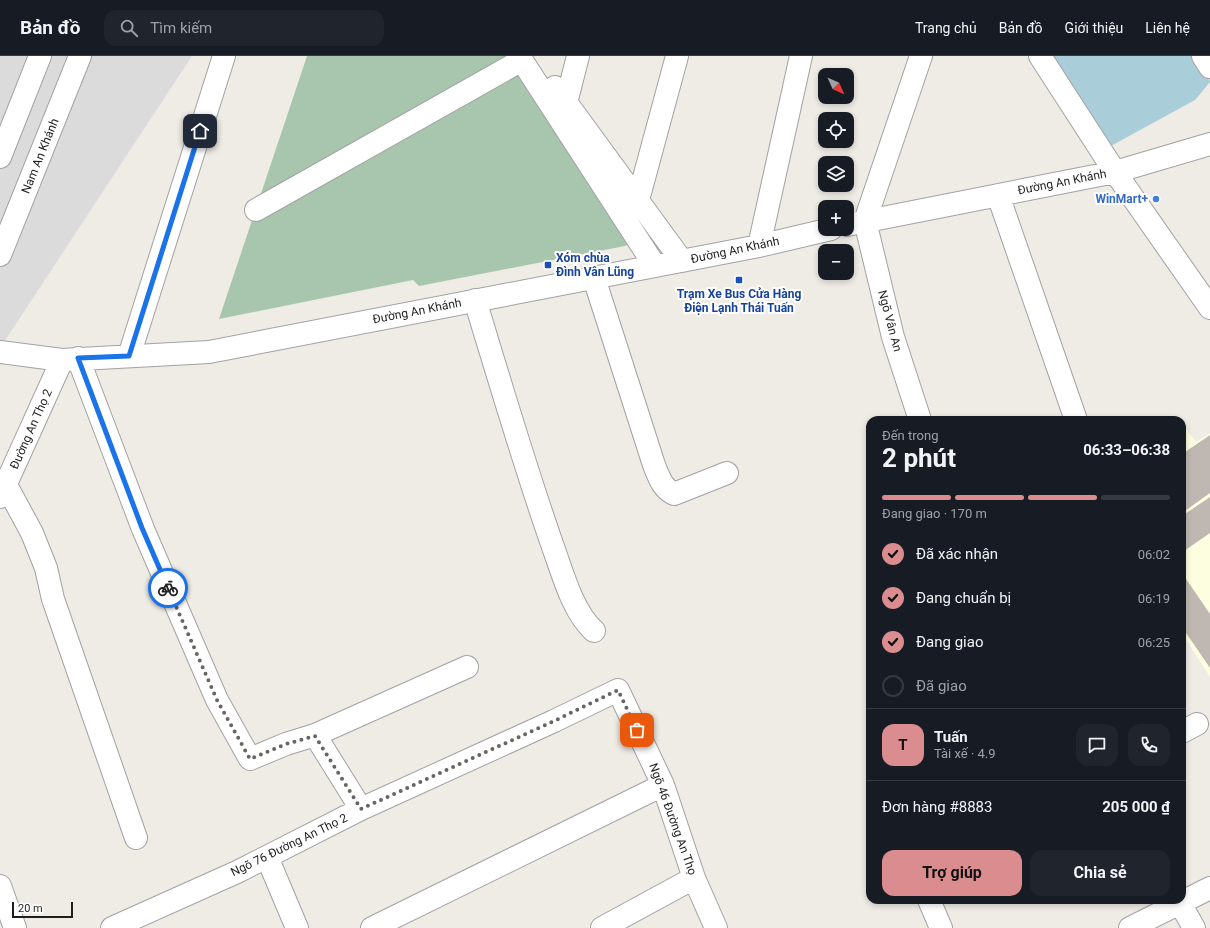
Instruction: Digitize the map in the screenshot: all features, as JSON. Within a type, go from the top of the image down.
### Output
[{"type":"street","points":[[0,157],[40,56]]},
{"type":"street","name":"Nam An Khánh","points":[[0,255],[80,56]]},
{"type":"street","points":[[129,356],[224,56]]},
{"type":"street","points":[[566,103],[578,56]]},
{"type":"street","points":[[638,200],[677,56]]},
{"type":"street","points":[[759,246],[801,56]]},
{"type":"street","points":[[856,223],[921,56]]},
{"type":"street","points":[[1040,56],[1115,172],[1210,144]]},
{"type":"street","points":[[1203,56],[1210,67]]},
{"type":"street","points":[[256,210],[521,58],[655,266]]},
{"type":"street","points":[[546,73],[566,103],[682,261]]},
{"type":"street","name":"Đường An Khánh","points":[[856,223],[1115,172],[1210,308]]},
{"type":"street","points":[[998,194],[1075,416]]},
{"type":"street","name":"Ngõ Vân An","points":[[856,223],[919,416]]},
{"type":"street","name":"Đường An Khánh","points":[[0,352],[70,359],[209,352],[759,246],[818,232]]},
{"type":"street","points":[[594,278],[647,444],[662,483],[667,490],[674,494],[728,473]]},
{"type":"street","points":[[475,300],[543,517],[562,571],[580,614],[586,624],[594,631]]},
{"type":"street","points":[[70,359],[217,700],[250,759],[286,744],[315,736],[468,667]]},
{"type":"street","name":"Đường An Thọ 2","points":[[3,491],[70,359]]},
{"type":"street","points":[[3,491],[32,533],[46,568],[53,599],[136,838]]},
{"type":"street","name":"Ngõ 46 Đường An Thọ","points":[[618,690],[663,785],[694,878],[716,928]]},
{"type":"street","name":"Ngõ 76 Đường An Thọ 2","points":[[112,928],[267,857],[361,809],[554,721],[618,690]]},
{"type":"street","points":[[315,736],[361,809]]},
{"type":"street","points":[[372,928],[663,785]]},
{"type":"street","points":[[267,857],[297,928]]},
{"type":"street","points":[[602,928],[694,878]]},
{"type":"street","points":[[0,886],[15,928]]},
{"type":"street","points":[[1186,900],[1210,888]]},
{"type":"street","points":[[931,904],[941,928]]},
{"type":"street","points":[[1130,928],[1150,908],[1174,904]]},
{"type":"street","points":[[1181,904],[1194,928]]},
{"type":"shaded area","points":[[0,56],[192,56],[0,348]]},
{"type":"shaded area","points":[[307,56],[523,56],[642,235],[625,246],[419,286],[413,280],[219,319]]},
{"type":"shaded area","points":[[1186,429],[1196,442],[1210,433],[1210,677],[1186,639]]},
{"type":"water","points":[[1049,56],[1202,56],[1210,82],[1195,100],[1109,147]]},
{"type":"building","points":[[1210,435],[1210,493],[1186,510],[1186,451]]},
{"type":"building","points":[[1210,497],[1210,533],[1186,550],[1186,513]]},
{"type":"building","points":[[1186,579],[1210,614],[1210,668],[1186,633]]},
{"type":"way so far","points":[[168,588],[217,700],[250,759],[286,744],[315,736],[361,809],[554,721],[618,690],[637,730]]},
{"type":"place","name":"WinMart+","points":[[1156,199]]},
{"type":"place","name":"Xóm chùa Đình Vân Lũng","points":[[548,265]]},
{"type":"place","name":"Trạm Xe Bus Cửa Hàng Điện Lạnh Thái Tuấn","points":[[739,280]]},
{"type":"route","points":[[168,588],[142,528],[78,358],[129,356],[200,131]]}]
